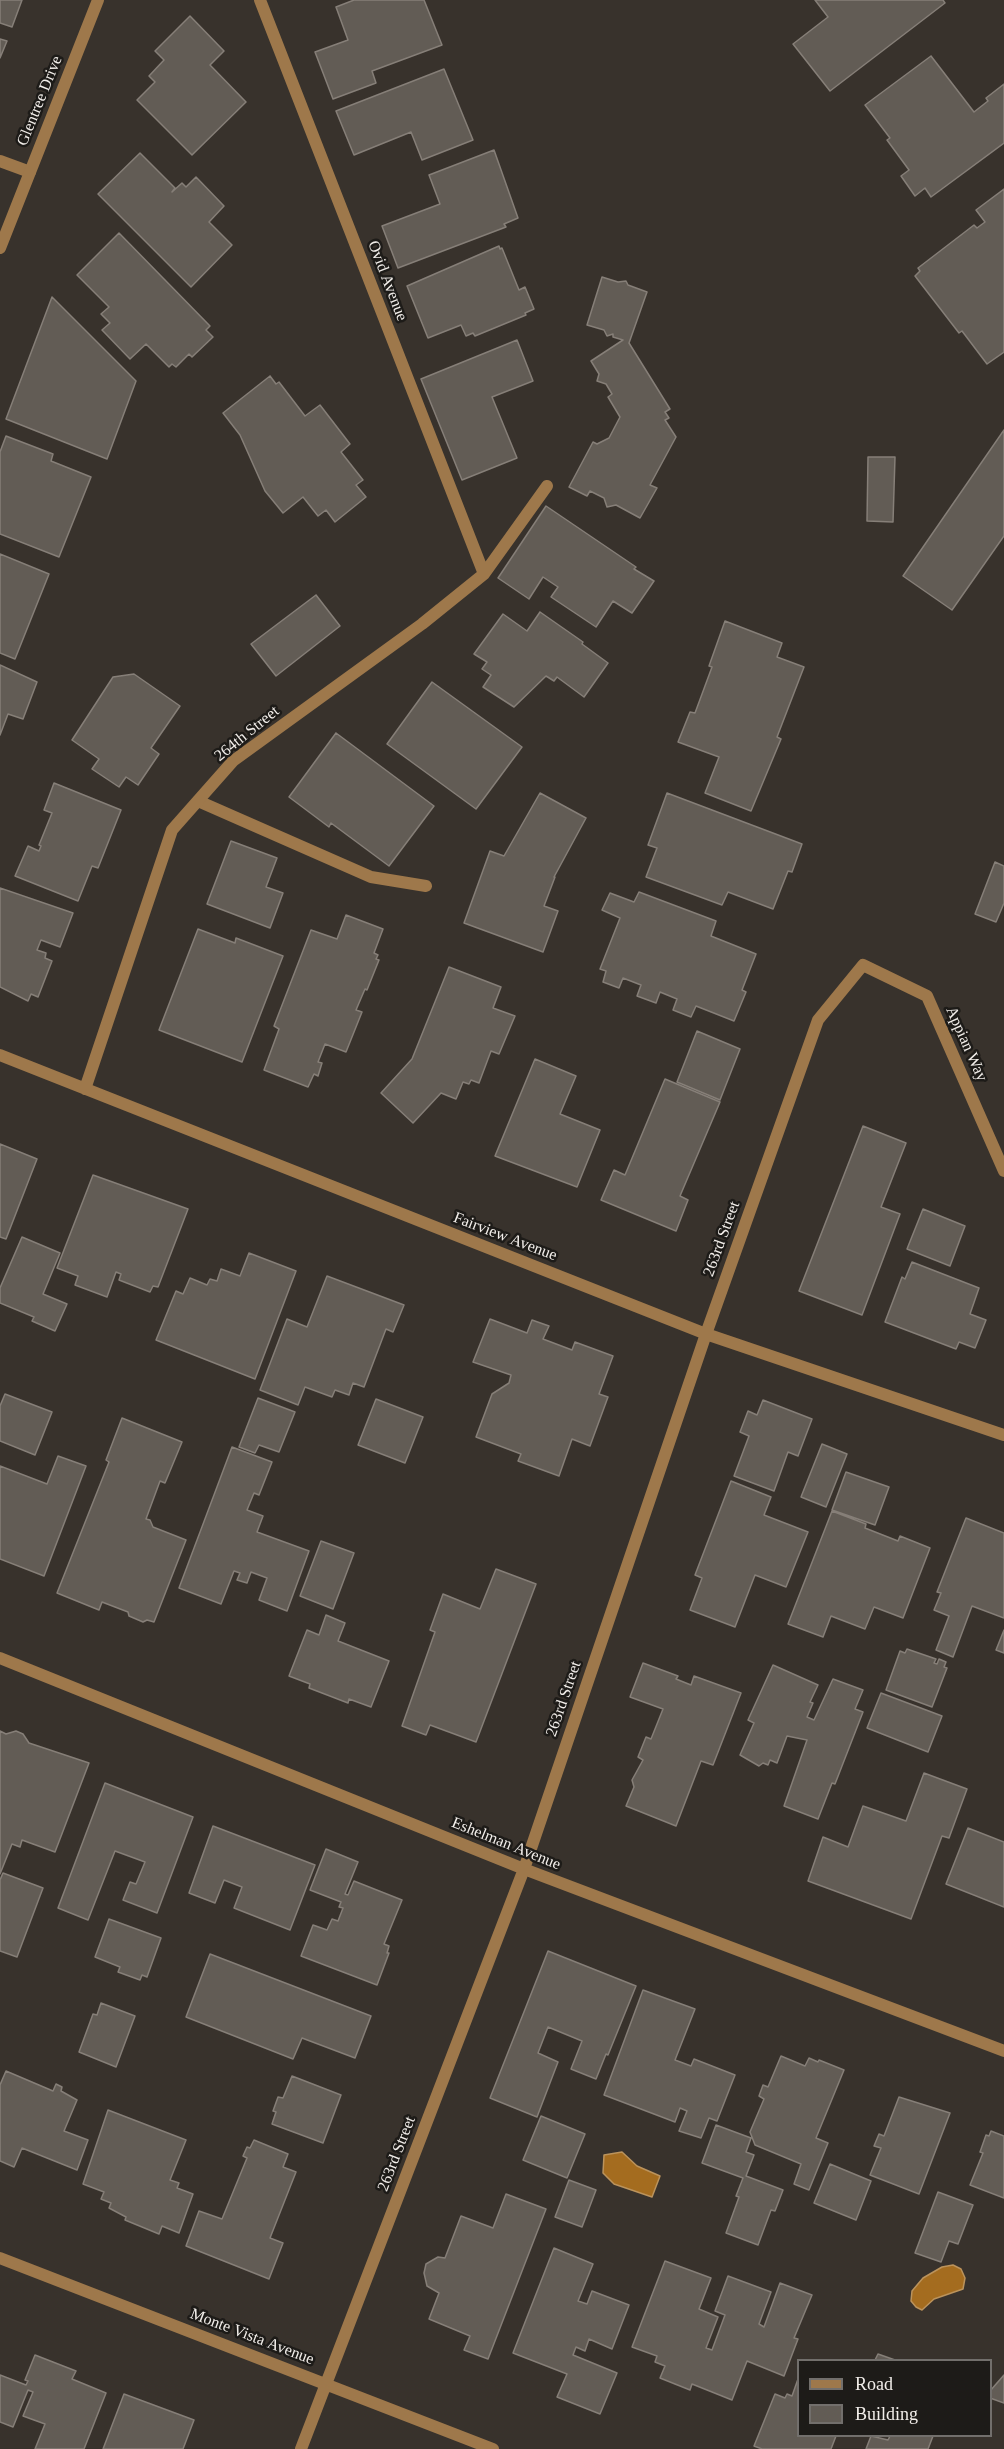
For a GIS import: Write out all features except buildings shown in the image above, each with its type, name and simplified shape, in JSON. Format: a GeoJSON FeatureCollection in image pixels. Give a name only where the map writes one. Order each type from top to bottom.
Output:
{"type":"FeatureCollection","features":[{"type":"Feature","properties":{"kind":"street","name":"Glentree Drive"},"geometry":{"type":"LineString","coordinates":[[0,248],[98,0]]}},
{"type":"Feature","properties":{"kind":"street","name":"Ovid Avenue"},"geometry":{"type":"LineString","coordinates":[[260,0],[484,574]]}},
{"type":"Feature","properties":{"kind":"street"},"geometry":{"type":"LineString","coordinates":[[0,161],[30,172]]}},
{"type":"Feature","properties":{"kind":"street","name":"264th Street"},"geometry":{"type":"LineString","coordinates":[[85,1089],[172,830],[234,761],[422,624],[484,574],[548,486]]}},
{"type":"Feature","properties":{"kind":"street"},"geometry":{"type":"LineString","coordinates":[[198,801],[371,877],[426,886]]}},
{"type":"Feature","properties":{"kind":"street","name":"Appian Way"},"geometry":{"type":"LineString","coordinates":[[863,965],[927,996],[1004,1171]]}},
{"type":"Feature","properties":{"kind":"street","name":"263rd Street"},"geometry":{"type":"LineString","coordinates":[[301,2449],[524,1869],[706,1334],[818,1020],[863,965]]}},
{"type":"Feature","properties":{"kind":"street","name":"Fairview Avenue"},"geometry":{"type":"LineString","coordinates":[[0,1055],[706,1334],[1004,1435]]}},
{"type":"Feature","properties":{"kind":"street","name":"Eshelman Avenue"},"geometry":{"type":"LineString","coordinates":[[0,1658],[524,1869],[1004,2051]]}},
{"type":"Feature","properties":{"kind":"street","name":"Monte Vista Avenue"},"geometry":{"type":"LineString","coordinates":[[0,2258],[493,2449]]}},
{"type":"Feature","properties":{"kind":"shaded area"},"geometry":{"type":"Polygon","coordinates":[[[622,2152],[637,2166],[660,2176],[652,2197],[614,2184],[603,2173],[604,2155],[622,2152]]]}},
{"type":"Feature","properties":{"kind":"shaded area"},"geometry":{"type":"Polygon","coordinates":[[[953,2265],[961,2269],[965,2278],[963,2289],[934,2299],[922,2310],[916,2307],[911,2301],[912,2291],[923,2278],[942,2267],[953,2265]]]}}]}
